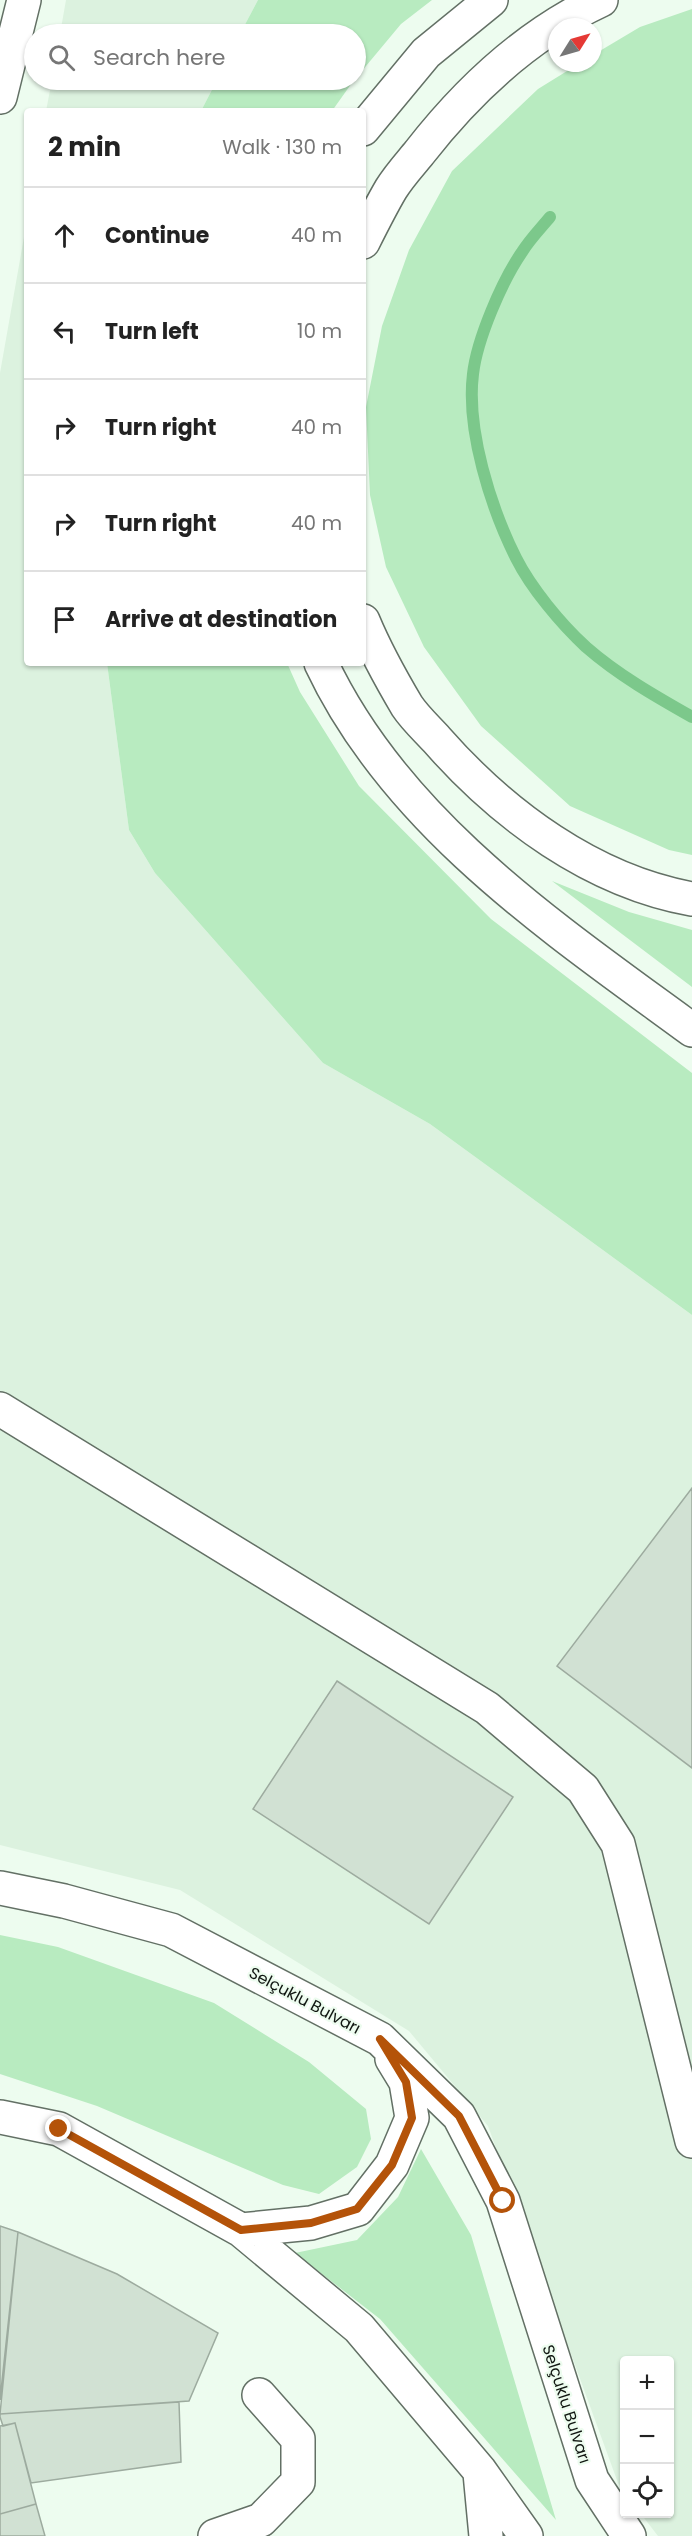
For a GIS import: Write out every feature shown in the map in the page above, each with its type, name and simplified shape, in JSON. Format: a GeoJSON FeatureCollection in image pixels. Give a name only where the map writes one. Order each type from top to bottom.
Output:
{"type":"FeatureCollection","features":[{"type":"Feature","properties":{"kind":"main road"},"geometry":{"type":"LineString","coordinates":[[0,97],[24,0]]}},
{"type":"Feature","properties":{"kind":"main road"},"geometry":{"type":"LineString","coordinates":[[366,125],[426,52],[491,0]]}},
{"type":"Feature","properties":{"kind":"main road"},"geometry":{"type":"LineString","coordinates":[[366,236],[392,188],[431,137],[471,92],[525,45],[580,10],[601,0]]}},
{"type":"Feature","properties":{"kind":"main road"},"geometry":{"type":"LineString","coordinates":[[366,627],[408,707],[467,774],[521,820],[577,857],[628,880],[692,899]]}},
{"type":"Feature","properties":{"kind":"main road"},"geometry":{"type":"LineString","coordinates":[[322,666],[338,698],[390,774],[448,836],[515,895],[692,1030]]}},
{"type":"Feature","properties":{"kind":"main road"},"geometry":{"type":"LineString","coordinates":[[0,1409],[487,1708],[583,1790],[618,1844],[692,2141]]}},
{"type":"Feature","properties":{"kind":"main road","name":"Selçuklu Bulvarı"},"geometry":{"type":"LineString","coordinates":[[0,1888],[64,1901],[171,1930],[380,2039],[459,2116],[503,2201],[592,2480],[628,2536]]}},
{"type":"Feature","properties":{"kind":"main road"},"geometry":{"type":"LineString","coordinates":[[241,2230],[311,2223],[357,2209],[392,2165],[412,2118],[406,2082],[380,2039]]}},
{"type":"Feature","properties":{"kind":"main road"},"geometry":{"type":"LineString","coordinates":[[0,2117],[59,2129],[241,2230],[359,2328],[480,2471],[526,2536]]}},
{"type":"Feature","properties":{"kind":"main road"},"geometry":{"type":"LineString","coordinates":[[215,2536],[261,2520],[298,2482],[297,2439],[259,2395]]}},
{"type":"Feature","properties":{"kind":"main road"},"geometry":{"type":"LineString","coordinates":[[480,2471],[486,2536]]}},
{"type":"Feature","properties":{"kind":"shaded area"},"geometry":{"type":"Polygon","coordinates":[[[66,0],[258,0],[245,24],[62,24],[66,0]]]}},
{"type":"Feature","properties":{"kind":"shaded area"},"geometry":{"type":"Polygon","coordinates":[[[50,90],[212,90],[203,108],[47,108],[50,90]]]}},
{"type":"Feature","properties":{"kind":"shaded area"},"geometry":{"type":"Polygon","coordinates":[[[24,237],[24,666],[107,666],[129,830],[155,873],[323,1063],[430,1124],[692,1315],[692,2536],[658,2536],[644,2518],[674,2518],[674,2356],[620,2356],[620,2486],[488,2126],[409,2031],[180,1890],[0,1845],[0,373],[24,237]]]}},
{"type":"Feature","properties":{"kind":"green space"},"geometry":{"type":"Polygon","coordinates":[[[258,0],[432,0],[401,24],[366,66],[366,24],[245,24],[258,0]]]}},
{"type":"Feature","properties":{"kind":"green space"},"geometry":{"type":"Polygon","coordinates":[[[692,9],[692,855],[669,850],[570,806],[481,726],[424,647],[386,567],[370,495],[366,407],[382,326],[409,250],[452,171],[538,89],[565,72],[602,72],[602,50],[640,27],[692,9]]]}},
{"type":"Feature","properties":{"kind":"green space"},"geometry":{"type":"Polygon","coordinates":[[[212,90],[347,90],[334,108],[203,108],[212,90]]]}},
{"type":"Feature","properties":{"kind":"green space"},"geometry":{"type":"Polygon","coordinates":[[[107,666],[288,666],[300,692],[359,786],[491,919],[692,1073],[692,1315],[430,1124],[323,1063],[155,873],[129,830],[107,666]]]}},
{"type":"Feature","properties":{"kind":"green space"},"geometry":{"type":"Polygon","coordinates":[[[552,881],[629,912],[692,930],[692,987],[552,881]]]}},
{"type":"Feature","properties":{"kind":"green space"},"geometry":{"type":"Polygon","coordinates":[[[0,1935],[58,1947],[214,2003],[309,2062],[366,2109],[371,2139],[357,2167],[319,2194],[283,2185],[97,2106],[0,2074],[0,1935]]]}},
{"type":"Feature","properties":{"kind":"green space"},"geometry":{"type":"Polygon","coordinates":[[[421,2149],[471,2235],[556,2520],[380,2319],[295,2253],[357,2240],[398,2197],[421,2149]]]}},
{"type":"Feature","properties":{"kind":"building"},"geometry":{"type":"Polygon","coordinates":[[[692,1488],[692,1768],[557,1666],[692,1488]]]}},
{"type":"Feature","properties":{"kind":"building"},"geometry":{"type":"Polygon","coordinates":[[[337,1681],[513,1797],[429,1924],[253,1809],[337,1681]]]}},
{"type":"Feature","properties":{"kind":"building"},"geometry":{"type":"Polygon","coordinates":[[[0,2226],[18,2232],[0,2400],[0,2226]]]}},
{"type":"Feature","properties":{"kind":"building"},"geometry":{"type":"Polygon","coordinates":[[[18,2232],[117,2274],[218,2333],[189,2401],[0,2414],[18,2232]]]}},
{"type":"Feature","properties":{"kind":"building"},"geometry":{"type":"Polygon","coordinates":[[[179,2402],[181,2462],[31,2483],[15,2423],[3,2426],[0,2417],[0,2414],[179,2402]]]}},
{"type":"Feature","properties":{"kind":"building"},"geometry":{"type":"Polygon","coordinates":[[[15,2423],[36,2504],[0,2514],[0,2426],[15,2423]]]}},
{"type":"Feature","properties":{"kind":"building"},"geometry":{"type":"Polygon","coordinates":[[[36,2504],[45,2536],[0,2536],[0,2514],[36,2504]]]}},
{"type":"Feature","properties":{"kind":"waterway"},"geometry":{"type":"LineString","coordinates":[[550,217],[514,264],[492,311],[475,360],[473,419],[482,468],[498,516],[516,558],[538,593],[557,617],[586,647],[611,667],[692,717]]}},
{"type":"Feature","properties":{"kind":"route"},"geometry":{"type":"LineString","coordinates":[[59,2129],[241,2230],[311,2223],[357,2209],[392,2165],[412,2118],[406,2082],[380,2039],[459,2116],[503,2201]]}}]}
